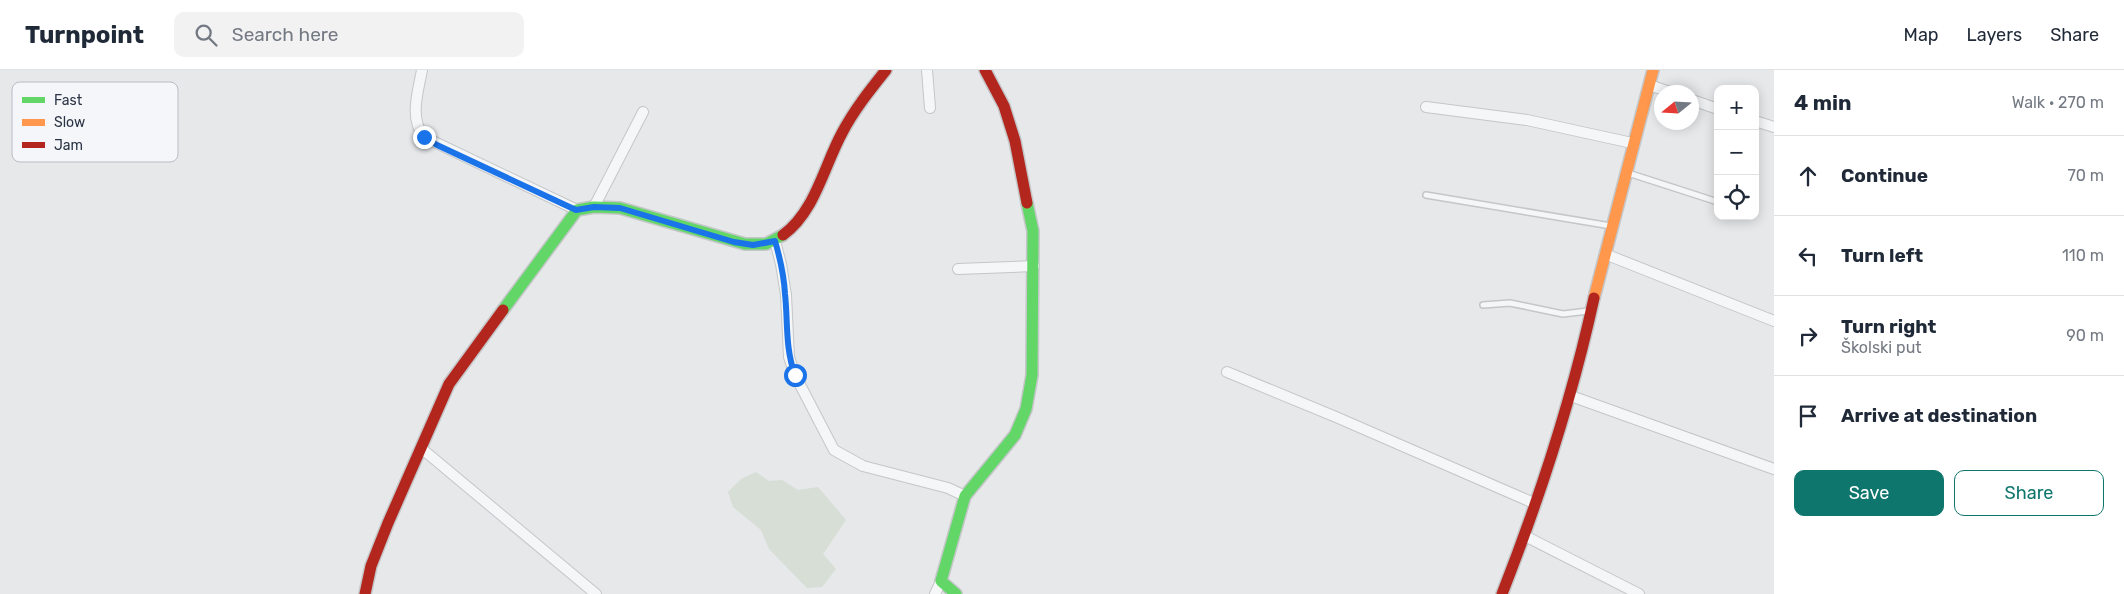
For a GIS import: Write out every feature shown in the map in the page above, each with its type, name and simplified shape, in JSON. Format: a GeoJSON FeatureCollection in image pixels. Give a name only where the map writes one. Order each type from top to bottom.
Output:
{"type":"FeatureCollection","features":[{"type":"Feature","properties":{"kind":"street"},"geometry":{"type":"LineString","coordinates":[[422,70],[415,115],[419,131],[424,137],[437,145],[576,210],[594,207],[620,208],[734,242],[753,245],[775,241],[786,233],[808,205],[849,120],[886,70]]}},
{"type":"Feature","properties":{"kind":"street"},"geometry":{"type":"LineString","coordinates":[[927,70],[930,108]]}},
{"type":"Feature","properties":{"kind":"street"},"geometry":{"type":"LineString","coordinates":[[935,594],[941,581],[965,496],[1015,435],[1026,408],[1032,375],[1033,232],[1015,142],[1004,106],[985,70]]}},
{"type":"Feature","properties":{"kind":"street"},"geometry":{"type":"LineString","coordinates":[[1502,594],[1525,536],[1571,396],[1611,226],[1627,173],[1632,143],[1653,70]]}},
{"type":"Feature","properties":{"kind":"street"},"geometry":{"type":"LineString","coordinates":[[1649,85],[1654,87]]}},
{"type":"Feature","properties":{"kind":"street"},"geometry":{"type":"LineString","coordinates":[[1699,102],[1714,107]]}},
{"type":"Feature","properties":{"kind":"street"},"geometry":{"type":"LineString","coordinates":[[1426,107],[1527,120],[1632,143]]}},
{"type":"Feature","properties":{"kind":"street"},"geometry":{"type":"LineString","coordinates":[[594,207],[643,112]]}},
{"type":"Feature","properties":{"kind":"street"},"geometry":{"type":"LineString","coordinates":[[1759,122],[1774,127]]}},
{"type":"Feature","properties":{"kind":"street"},"geometry":{"type":"LineString","coordinates":[[355,594],[365,589],[388,523],[450,384],[576,210]]}},
{"type":"Feature","properties":{"kind":"street"},"geometry":{"type":"LineString","coordinates":[[775,241],[786,295],[789,357],[799,383],[834,450],[863,466],[948,488],[965,496]]}},
{"type":"Feature","properties":{"kind":"street"},"geometry":{"type":"LineString","coordinates":[[1604,254],[1774,321]]}},
{"type":"Feature","properties":{"kind":"street"},"geometry":{"type":"LineString","coordinates":[[958,269],[1034,266]]}},
{"type":"Feature","properties":{"kind":"street"},"geometry":{"type":"LineString","coordinates":[[1227,372],[1536,504]]}},
{"type":"Feature","properties":{"kind":"street"},"geometry":{"type":"LineString","coordinates":[[1571,396],[1774,469]]}},
{"type":"Feature","properties":{"kind":"street"},"geometry":{"type":"LineString","coordinates":[[421,448],[596,594]]}},
{"type":"Feature","properties":{"kind":"street"},"geometry":{"type":"LineString","coordinates":[[1525,536],[1639,594]]}},
{"type":"Feature","properties":{"kind":"street"},"geometry":{"type":"LineString","coordinates":[[941,581],[956,594]]}},
{"type":"Feature","properties":{"kind":"lane"},"geometry":{"type":"LineString","coordinates":[[1627,173],[1714,201]]}},
{"type":"Feature","properties":{"kind":"lane"},"geometry":{"type":"LineString","coordinates":[[1426,195],[1611,226]]}},
{"type":"Feature","properties":{"kind":"lane"},"geometry":{"type":"LineString","coordinates":[[1483,305],[1510,303],[1563,314],[1591,311]]}},
{"type":"Feature","properties":{"kind":"shaded area"},"geometry":{"type":"Polygon","coordinates":[[[756,472],[769,481],[782,480],[798,490],[818,487],[846,520],[823,554],[836,569],[822,587],[807,588],[769,549],[761,530],[733,507],[728,492],[741,479],[756,472]]]}},
{"type":"Feature","properties":{"kind":"traffic: fast"},"geometry":{"type":"LineString","coordinates":[[956,594],[941,581],[965,496],[1015,435],[1026,409],[1032,375],[1033,231],[1027,203]]}},
{"type":"Feature","properties":{"kind":"traffic: fast"},"geometry":{"type":"LineString","coordinates":[[503,310],[577,210],[594,207],[620,208],[745,244],[766,244],[783,235]]}},
{"type":"Feature","properties":{"kind":"traffic: slow"},"geometry":{"type":"LineString","coordinates":[[1594,298],[1653,70]]}},
{"type":"Feature","properties":{"kind":"traffic: jam"},"geometry":{"type":"LineString","coordinates":[[783,235],[803,214],[818,188],[847,125],[886,70]]}},
{"type":"Feature","properties":{"kind":"traffic: jam"},"geometry":{"type":"LineString","coordinates":[[985,70],[1004,106],[1015,141],[1027,203]]}},
{"type":"Feature","properties":{"kind":"traffic: jam"},"geometry":{"type":"LineString","coordinates":[[1502,594],[1554,448],[1576,373],[1594,298]]}},
{"type":"Feature","properties":{"kind":"traffic: jam"},"geometry":{"type":"LineString","coordinates":[[365,594],[371,566],[388,523],[449,384],[503,310]]}},
{"type":"Feature","properties":{"kind":"route"},"geometry":{"type":"LineString","coordinates":[[424,137],[437,145],[576,210],[594,207],[620,208],[734,242],[753,245],[775,241],[786,295],[786,332],[789,357],[795,375]]}}]}
